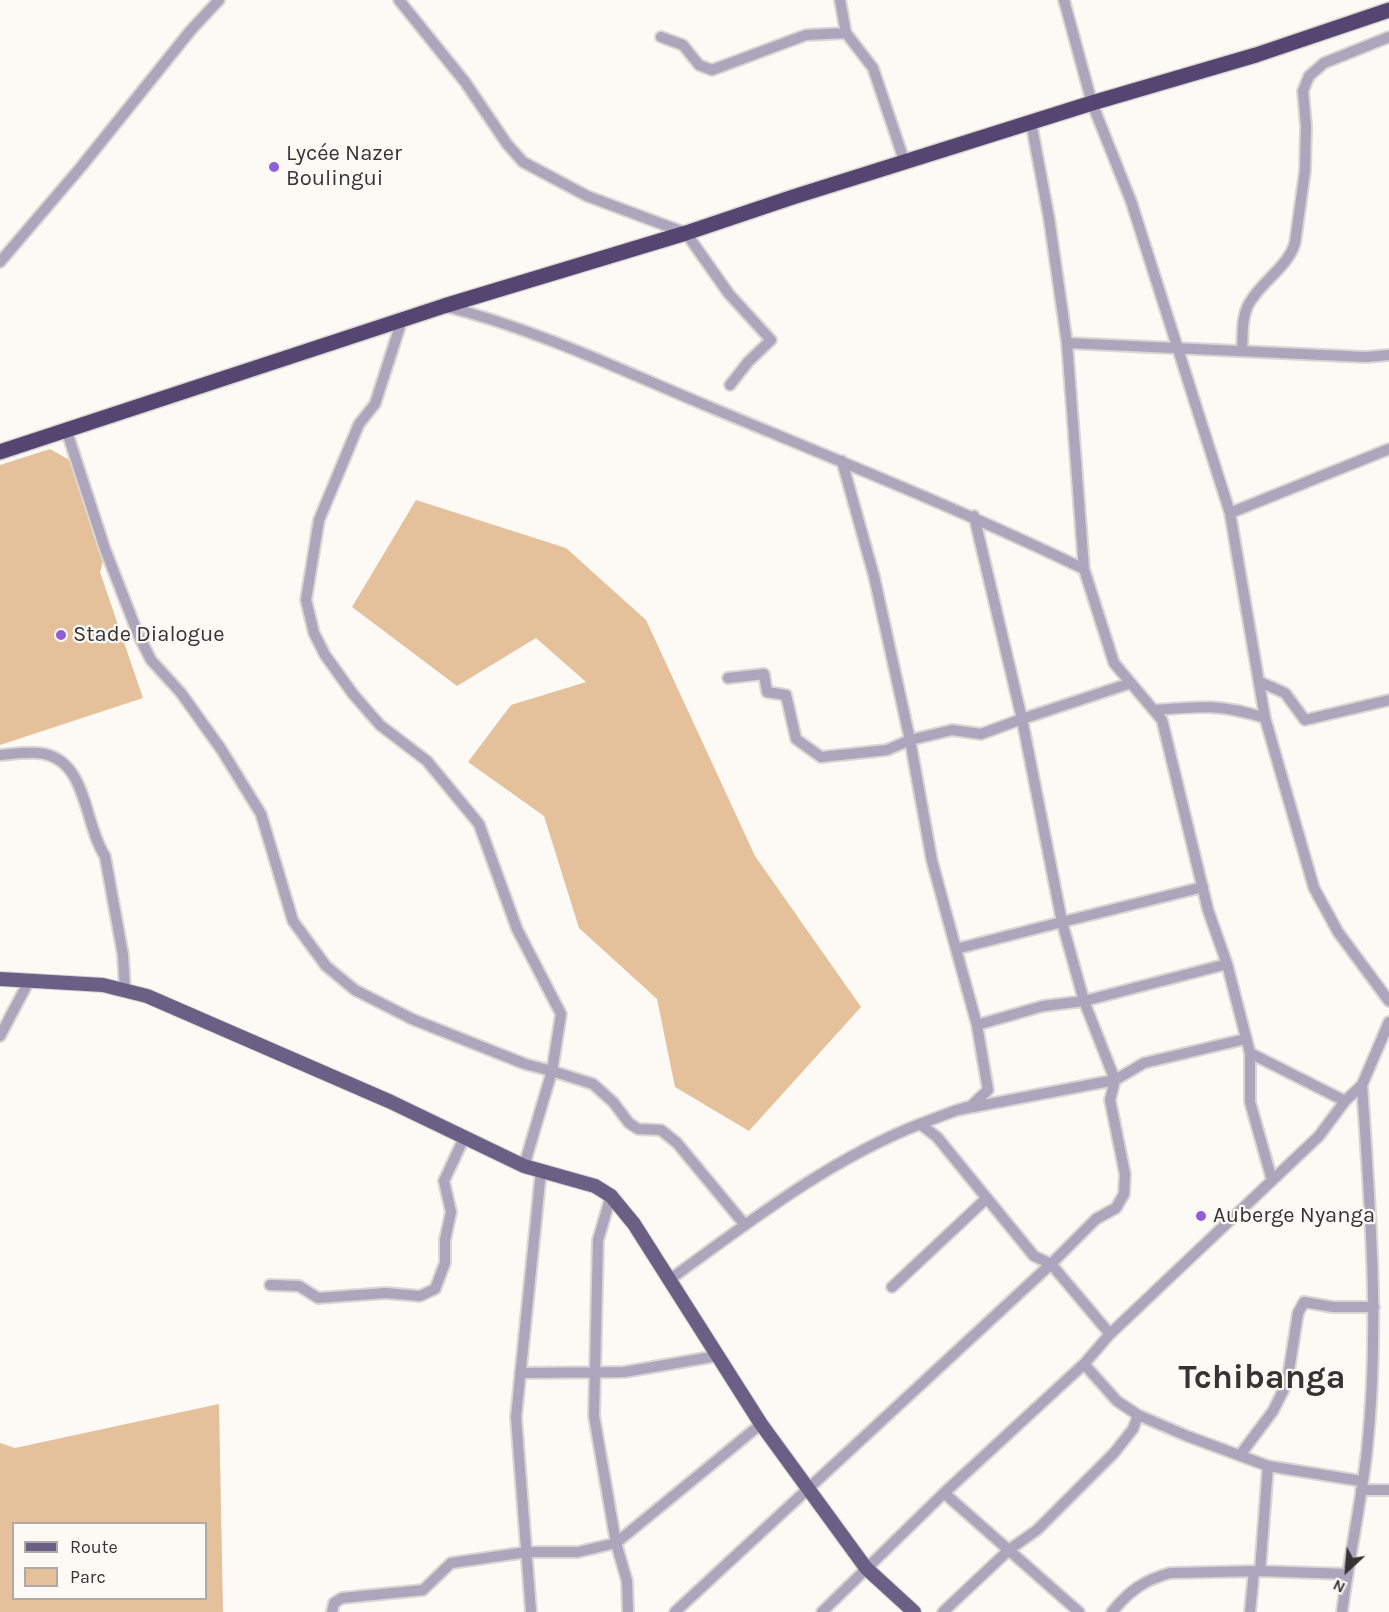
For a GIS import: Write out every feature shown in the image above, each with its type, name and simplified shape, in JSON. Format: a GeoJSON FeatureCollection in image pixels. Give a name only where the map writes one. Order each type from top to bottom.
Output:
{"type":"FeatureCollection","features":[{"type":"Feature","properties":{"kind":"highway"},"geometry":{"type":"LineString","coordinates":[[0,452],[67,432],[187,389],[444,306],[686,233],[1092,103],[1256,55],[1389,10]]}},
{"type":"Feature","properties":{"kind":"main road"},"geometry":{"type":"LineString","coordinates":[[0,979],[103,985],[147,996],[391,1102],[524,1166],[595,1186],[611,1196],[634,1224],[761,1424],[807,1488],[866,1568],[914,1612]]}},
{"type":"Feature","properties":{"kind":"street"},"geometry":{"type":"LineString","coordinates":[[0,262],[81,167],[191,30],[219,0]]}},
{"type":"Feature","properties":{"kind":"street"},"geometry":{"type":"LineString","coordinates":[[399,0],[465,82],[507,144],[523,162],[587,196],[686,233],[729,294],[771,340],[748,362],[730,385]]}},
{"type":"Feature","properties":{"kind":"street"},"geometry":{"type":"LineString","coordinates":[[840,0],[846,33],[873,68],[905,163]]}},
{"type":"Feature","properties":{"kind":"street"},"geometry":{"type":"LineString","coordinates":[[1064,0],[1092,103],[1131,201],[1230,513],[1265,718],[1314,888],[1338,932],[1389,1001]]}},
{"type":"Feature","properties":{"kind":"street"},"geometry":{"type":"LineString","coordinates":[[661,37],[683,45],[699,65],[712,70],[806,35],[846,33]]}},
{"type":"Feature","properties":{"kind":"street"},"geometry":{"type":"LineString","coordinates":[[1242,350],[1244,316],[1251,300],[1291,254],[1295,243],[1305,171],[1305,84],[1315,69],[1324,63],[1389,37]]}},
{"type":"Feature","properties":{"kind":"street"},"geometry":{"type":"LineString","coordinates":[[1031,122],[1053,238],[1068,343],[1084,569],[1114,663],[1156,710],[1167,738],[1203,887],[1227,964],[1250,1053],[1250,1102],[1272,1180]]}},
{"type":"Feature","properties":{"kind":"street"},"geometry":{"type":"LineString","coordinates":[[444,306],[503,321],[579,350],[974,516],[1084,569]]}},
{"type":"Feature","properties":{"kind":"street"},"geometry":{"type":"LineString","coordinates":[[402,320],[375,404],[359,424],[319,520],[306,600],[314,633],[325,655],[353,694],[381,725],[427,761],[479,824],[517,929],[561,1014],[552,1071],[539,1122],[524,1166]]}},
{"type":"Feature","properties":{"kind":"street"},"geometry":{"type":"LineString","coordinates":[[1068,343],[1366,357],[1389,355]]}},
{"type":"Feature","properties":{"kind":"street"},"geometry":{"type":"LineString","coordinates":[[67,432],[105,549],[138,634],[151,660],[181,693],[221,749],[261,814],[292,921],[326,966],[355,990],[412,1019],[525,1064],[593,1084],[613,1102],[629,1123],[638,1129],[662,1130],[677,1143],[745,1225]]}},
{"type":"Feature","properties":{"kind":"street"},"geometry":{"type":"LineString","coordinates":[[1230,513],[1389,449]]}},
{"type":"Feature","properties":{"kind":"street"},"geometry":{"type":"LineString","coordinates":[[669,1280],[770,1206],[853,1156],[885,1137],[971,1106],[988,1090],[977,1025],[932,861],[910,740],[874,576],[842,461]]}},
{"type":"Feature","properties":{"kind":"street"},"geometry":{"type":"LineString","coordinates":[[675,1612],[1051,1264],[1096,1219],[1116,1208],[1124,1194],[1125,1174],[1110,1100],[1115,1080],[1084,1001],[1062,922],[1022,719],[974,516]]}},
{"type":"Feature","properties":{"kind":"street"},"geometry":{"type":"LineString","coordinates":[[728,678],[764,674],[767,692],[786,695],[796,738],[811,752],[821,757],[887,750],[910,740],[952,730],[981,734],[1131,683]]}},
{"type":"Feature","properties":{"kind":"street"},"geometry":{"type":"LineString","coordinates":[[1260,682],[1285,693],[1305,720],[1389,700]]}},
{"type":"Feature","properties":{"kind":"street"},"geometry":{"type":"LineString","coordinates":[[1156,710],[1205,705],[1241,710],[1265,718]]}},
{"type":"Feature","properties":{"kind":"street"},"geometry":{"type":"LineString","coordinates":[[0,755],[36,752],[57,757],[71,770],[80,786],[96,842],[105,856],[123,955],[125,990]]}},
{"type":"Feature","properties":{"kind":"street"},"geometry":{"type":"LineString","coordinates":[[956,949],[1203,887]]}},
{"type":"Feature","properties":{"kind":"street"},"geometry":{"type":"LineString","coordinates":[[977,1025],[1043,1006],[1084,1001],[1227,964]]}},
{"type":"Feature","properties":{"kind":"street"},"geometry":{"type":"LineString","coordinates":[[0,1036],[29,981]]}},
{"type":"Feature","properties":{"kind":"street"},"geometry":{"type":"LineString","coordinates":[[822,1612],[944,1493],[1084,1364],[1110,1334],[1319,1136],[1345,1101],[1362,1085],[1389,1022]]}},
{"type":"Feature","properties":{"kind":"street"},"geometry":{"type":"LineString","coordinates":[[957,1110],[1115,1080],[1144,1063],[1245,1039]]}},
{"type":"Feature","properties":{"kind":"street"},"geometry":{"type":"LineString","coordinates":[[1250,1053],[1345,1101]]}},
{"type":"Feature","properties":{"kind":"street"},"geometry":{"type":"LineString","coordinates":[[1342,1612],[1367,1452],[1374,1307],[1362,1085]]}},
{"type":"Feature","properties":{"kind":"street"},"geometry":{"type":"LineString","coordinates":[[920,1124],[937,1137],[1035,1256],[1051,1264],[1110,1334]]}},
{"type":"Feature","properties":{"kind":"street"},"geometry":{"type":"LineString","coordinates":[[270,1285],[299,1286],[318,1298],[386,1293],[420,1296],[435,1289],[445,1263],[445,1240],[451,1212],[444,1181],[464,1138]]}},
{"type":"Feature","properties":{"kind":"street"},"geometry":{"type":"LineString","coordinates":[[531,1612],[516,1417],[541,1171]]}},
{"type":"Feature","properties":{"kind":"street"},"geometry":{"type":"LineString","coordinates":[[611,1196],[598,1240],[594,1416],[616,1543],[627,1581],[628,1612]]}},
{"type":"Feature","properties":{"kind":"street"},"geometry":{"type":"LineString","coordinates":[[892,1287],[987,1198]]}},
{"type":"Feature","properties":{"kind":"street"},"geometry":{"type":"LineString","coordinates":[[1240,1455],[1273,1411],[1287,1383],[1298,1313],[1304,1302],[1333,1307],[1374,1307]]}},
{"type":"Feature","properties":{"kind":"street"},"geometry":{"type":"LineString","coordinates":[[520,1372],[594,1374],[656,1369],[717,1356]]}},
{"type":"Feature","properties":{"kind":"street"},"geometry":{"type":"LineString","coordinates":[[1084,1364],[1117,1401],[1138,1415],[1268,1466],[1389,1490]]}},
{"type":"Feature","properties":{"kind":"street"},"geometry":{"type":"LineString","coordinates":[[943,1612],[1011,1549],[1037,1530],[1114,1454],[1133,1429],[1138,1415]]}},
{"type":"Feature","properties":{"kind":"street"},"geometry":{"type":"LineString","coordinates":[[332,1612],[334,1603],[342,1598],[423,1590],[451,1563],[527,1552],[578,1552],[616,1543],[761,1424]]}},
{"type":"Feature","properties":{"kind":"street"},"geometry":{"type":"LineString","coordinates":[[1250,1612],[1257,1571],[1268,1466]]}},
{"type":"Feature","properties":{"kind":"street"},"geometry":{"type":"LineString","coordinates":[[944,1493],[1011,1549],[1079,1612]]}},
{"type":"Feature","properties":{"kind":"street"},"geometry":{"type":"LineString","coordinates":[[1112,1612],[1132,1590],[1170,1573],[1257,1571],[1347,1574]]}},
{"type":"Feature","properties":{"kind":"green space","name":"Stade Dialogue"},"geometry":{"type":"Polygon","coordinates":[[[50,449],[71,461],[103,561],[100,572],[143,698],[0,745],[0,465],[50,449]]]}},
{"type":"Feature","properties":{"kind":"green space"},"geometry":{"type":"Polygon","coordinates":[[[416,500],[566,548],[646,620],[755,856],[861,1007],[749,1131],[675,1087],[657,999],[579,928],[544,816],[468,762],[511,705],[586,682],[536,638],[457,686],[352,607],[416,500]]]}},
{"type":"Feature","properties":{"kind":"green space"},"geometry":{"type":"Polygon","coordinates":[[[219,1404],[223,1612],[0,1612],[0,1443],[15,1448],[219,1404]]]}},
{"type":"Feature","properties":{"kind":"place","name":"Lycée Nazer Boulingui"},"geometry":{"type":"Point","coordinates":[274,167]}},
{"type":"Feature","properties":{"kind":"place","name":"Stade Dialogue"},"geometry":{"type":"Point","coordinates":[61,635]}},
{"type":"Feature","properties":{"kind":"place","name":"Auberge Nyanga"},"geometry":{"type":"Point","coordinates":[1201,1216]}},
{"type":"Feature","properties":{"kind":"district","name":"Tchibanga"},"geometry":{"type":"Point","coordinates":[1262,1378]}}]}
